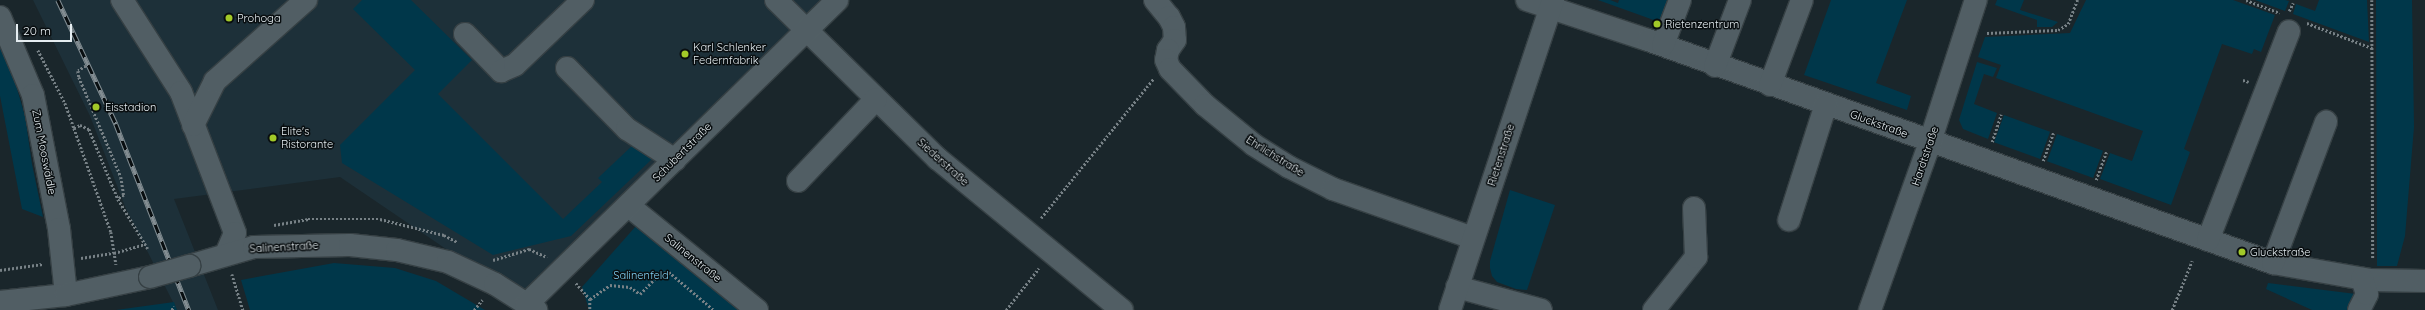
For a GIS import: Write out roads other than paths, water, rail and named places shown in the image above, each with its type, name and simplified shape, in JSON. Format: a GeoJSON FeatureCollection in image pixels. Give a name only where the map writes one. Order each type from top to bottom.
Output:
{"type":"FeatureCollection","features":[{"type":"Feature","properties":{"kind":"street"},"geometry":{"type":"LineString","coordinates":[[122,0],[180,92],[235,233],[229,263]]}},
{"type":"Feature","properties":{"kind":"street"},"geometry":{"type":"LineString","coordinates":[[193,125],[215,82],[306,0]]}},
{"type":"Feature","properties":{"kind":"street"},"geometry":{"type":"LineString","coordinates":[[464,34],[501,71],[515,66],[583,0]]}},
{"type":"Feature","properties":{"kind":"street","name":"Siederstraße"},"geometry":{"type":"LineString","coordinates":[[776,0],[938,159],[1050,253],[1122,310]]}},
{"type":"Feature","properties":{"kind":"street","name":"Schubertstraße"},"geometry":{"type":"LineString","coordinates":[[532,307],[560,270],[629,206],[806,29],[837,0]]}},
{"type":"Feature","properties":{"kind":"street","name":"Ehrlichstraße"},"geometry":{"type":"LineString","coordinates":[[1155,0],[1169,17],[1174,27],[1175,40],[1168,50],[1166,60],[1170,69],[1205,105],[1254,145],[1289,167],[1333,189],[1473,238]]}},
{"type":"Feature","properties":{"kind":"street","name":"Gluckstraße"},"geometry":{"type":"LineString","coordinates":[[1527,0],[1552,4],[1715,66],[2273,263],[2367,272],[2425,281]]}},
{"type":"Feature","properties":{"kind":"street"},"geometry":{"type":"LineString","coordinates":[[1663,45],[1680,0]]}},
{"type":"Feature","properties":{"kind":"street"},"geometry":{"type":"LineString","coordinates":[[1715,66],[1740,0]]}},
{"type":"Feature","properties":{"kind":"street"},"geometry":{"type":"LineString","coordinates":[[1770,85],[1802,0]]}},
{"type":"Feature","properties":{"kind":"street","name":"Hardtstraße"},"geometry":{"type":"LineString","coordinates":[[1870,310],[1930,142],[1976,0]]}},
{"type":"Feature","properties":{"kind":"street","name":"Rietenstraße"},"geometry":{"type":"LineString","coordinates":[[1450,310],[1552,4]]}},
{"type":"Feature","properties":{"kind":"street","name":"Zum Mooswäldle"},"geometry":{"type":"LineString","coordinates":[[0,16],[33,95],[59,229],[66,295]]}},
{"type":"Feature","properties":{"kind":"street"},"geometry":{"type":"LineString","coordinates":[[2208,240],[2288,23]]}},
{"type":"Feature","properties":{"kind":"street"},"geometry":{"type":"LineString","coordinates":[[567,68],[627,129],[675,160]]}},
{"type":"Feature","properties":{"kind":"street"},"geometry":{"type":"LineString","coordinates":[[798,181],[876,99]]}},
{"type":"Feature","properties":{"kind":"street"},"geometry":{"type":"LineString","coordinates":[[1789,220],[1826,104]]}},
{"type":"Feature","properties":{"kind":"street"},"geometry":{"type":"LineString","coordinates":[[2273,263],[2326,122]]}},
{"type":"Feature","properties":{"kind":"street","name":"Salinenstraße"},"geometry":{"type":"LineString","coordinates":[[629,206],[757,310]]}},
{"type":"Feature","properties":{"kind":"street"},"geometry":{"type":"LineString","coordinates":[[1654,310],[1696,257],[1694,208]]}},
{"type":"Feature","properties":{"kind":"street","name":"Salinenstraße"},"geometry":{"type":"LineString","coordinates":[[0,302],[66,295],[150,278],[189,266],[229,263],[254,247],[350,244],[397,250],[448,262],[495,284],[532,307]]}},
{"type":"Feature","properties":{"kind":"street"},"geometry":{"type":"LineString","coordinates":[[2359,310],[2367,294],[2367,272]]}},
{"type":"Feature","properties":{"kind":"street"},"geometry":{"type":"LineString","coordinates":[[1457,287],[1541,310]]}},
{"type":"Feature","properties":{"kind":"railway"},"geometry":{"type":"LineString","coordinates":[[58,0],[116,124],[189,310]]}},
{"type":"Feature","properties":{"kind":"place","name":"Prohoga"},"geometry":{"type":"Point","coordinates":[229,18]}},
{"type":"Feature","properties":{"kind":"place","name":"Rietenzentrum"},"geometry":{"type":"Point","coordinates":[1657,24]}},
{"type":"Feature","properties":{"kind":"place","name":"Karl Schlenker Federnfabrik"},"geometry":{"type":"Point","coordinates":[685,54]}},
{"type":"Feature","properties":{"kind":"place","name":"Eisstadion"},"geometry":{"type":"Point","coordinates":[96,107]}},
{"type":"Feature","properties":{"kind":"place","name":"Elite's Ristorante"},"geometry":{"type":"Point","coordinates":[273,138]}},
{"type":"Feature","properties":{"kind":"place","name":"Gluckstraße"},"geometry":{"type":"Point","coordinates":[2242,252]}},
{"type":"Feature","properties":{"kind":"park label","name":"Salinenfeld"},"geometry":{"type":"Point","coordinates":[641,275]}}]}
